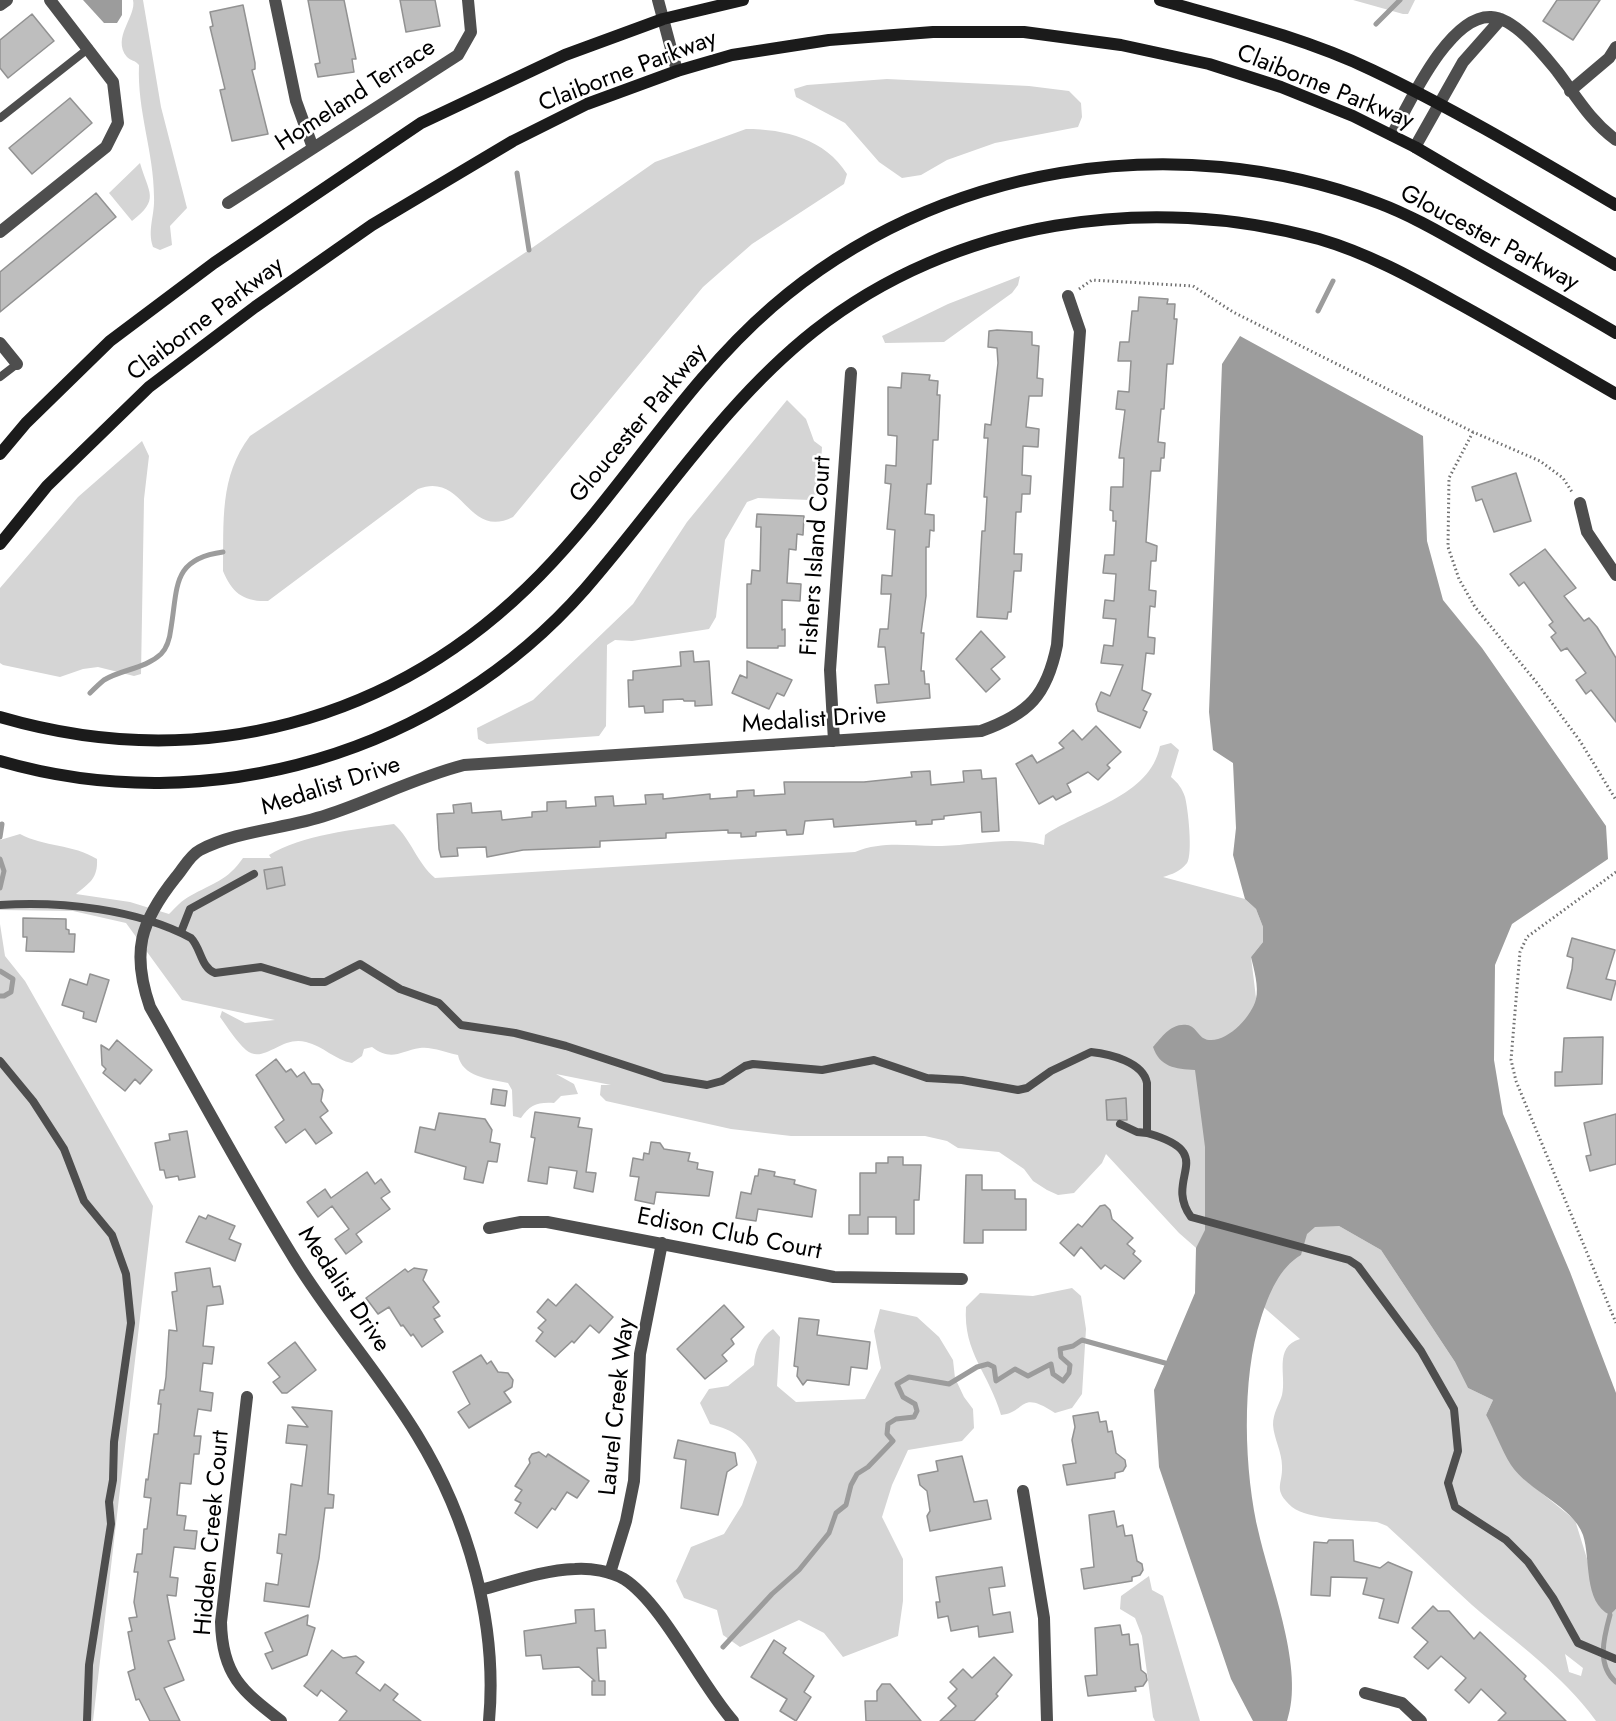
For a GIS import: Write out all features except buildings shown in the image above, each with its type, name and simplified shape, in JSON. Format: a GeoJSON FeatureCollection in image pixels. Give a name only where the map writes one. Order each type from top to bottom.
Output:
{"type":"FeatureCollection","features":[{"type":"Feature","properties":{"kind":"main road","name":"Claiborne Parkway"},"geometry":{"type":"LineString","coordinates":[[0,454],[26,423],[110,341],[214,262],[421,123],[564,55],[663,19],[743,0]]}},
{"type":"Feature","properties":{"kind":"main road","name":"Claiborne Parkway"},"geometry":{"type":"LineString","coordinates":[[1160,0],[1273,32],[1371,69],[1494,134],[1616,205]]}},
{"type":"Feature","properties":{"kind":"main road","name":"Claiborne Parkway"},"geometry":{"type":"LineString","coordinates":[[0,544],[47,486],[149,387],[265,300],[372,225],[513,141],[587,104],[677,71],[732,55],[830,40],[933,32],[1024,32],[1122,45],[1209,64],[1281,87],[1353,116],[1392,135],[1616,265]]}},
{"type":"Feature","properties":{"kind":"main road","name":"Gloucester Parkway"},"geometry":{"type":"LineString","coordinates":[[0,717],[72,735],[119,740],[180,742],[211,739],[256,732],[340,709],[419,671],[491,621],[541,573],[695,383],[772,306],[844,253],[910,217],[980,191],[1039,176],[1087,167],[1161,163],[1245,168],[1322,186],[1378,203],[1424,224],[1616,333]]}},
{"type":"Feature","properties":{"kind":"main road"},"geometry":{"type":"LineString","coordinates":[[0,761],[32,771],[81,779],[157,784],[239,778],[279,771],[365,745],[437,710],[497,670],[546,629],[584,591],[741,397],[813,332],[851,305],[899,278],[976,245],[1044,228],[1096,219],[1150,216],[1203,218],[1257,224],[1322,240],[1398,270],[1616,394]]}},
{"type":"Feature","properties":{"kind":"street"},"geometry":{"type":"LineString","coordinates":[[0,5],[7,0]]}},
{"type":"Feature","properties":{"kind":"street"},"geometry":{"type":"LineString","coordinates":[[0,232],[106,147],[114,136],[118,108],[113,82],[50,0]]}},
{"type":"Feature","properties":{"kind":"street"},"geometry":{"type":"LineString","coordinates":[[275,0],[296,101],[313,148]]}},
{"type":"Feature","properties":{"kind":"street","name":"Homeland Terrace"},"geometry":{"type":"LineString","coordinates":[[228,203],[458,55],[471,32],[468,0]]}},
{"type":"Feature","properties":{"kind":"street"},"geometry":{"type":"LineString","coordinates":[[658,0],[677,71]]}},
{"type":"Feature","properties":{"kind":"street"},"geometry":{"type":"LineString","coordinates":[[1392,135],[1415,93],[1448,42],[1466,26],[1490,16],[1501,19],[1533,43],[1598,127],[1616,140]]}},
{"type":"Feature","properties":{"kind":"street"},"geometry":{"type":"LineString","coordinates":[[1415,147],[1437,105],[1475,45],[1501,19]]}},
{"type":"Feature","properties":{"kind":"street"},"geometry":{"type":"LineString","coordinates":[[1570,91],[1609,57],[1616,46]]}},
{"type":"Feature","properties":{"kind":"street","name":"Medalist Drive"},"geometry":{"type":"LineString","coordinates":[[489,1721],[489,1662],[481,1590],[458,1521],[418,1436],[295,1261],[150,1007],[142,984],[140,963],[146,921],[155,904],[197,851],[235,837],[307,822],[369,801],[446,770],[503,761],[981,731],[1005,723],[1037,698],[1051,674],[1058,645],[1080,332],[1068,296]]}},
{"type":"Feature","properties":{"kind":"street"},"geometry":{"type":"LineString","coordinates":[[0,343],[17,364]]}},
{"type":"Feature","properties":{"kind":"street","name":"Fishers Island Court"},"geometry":{"type":"LineString","coordinates":[[834,741],[830,669],[850,373]]}},
{"type":"Feature","properties":{"kind":"street"},"geometry":{"type":"LineString","coordinates":[[1580,503],[1587,532],[1616,575]]}},
{"type":"Feature","properties":{"kind":"street","name":"Edison Club Court"},"geometry":{"type":"LineString","coordinates":[[489,1228],[521,1222],[547,1222],[834,1277],[962,1279]]}},
{"type":"Feature","properties":{"kind":"street","name":"Laurel Creek Way"},"geometry":{"type":"LineString","coordinates":[[610,1573],[626,1521],[634,1481],[640,1354],[662,1244]]}},
{"type":"Feature","properties":{"kind":"street","name":"Hidden Creek Court"},"geometry":{"type":"LineString","coordinates":[[247,1397],[221,1622],[221,1643],[234,1679],[247,1695],[281,1721]]}},
{"type":"Feature","properties":{"kind":"street"},"geometry":{"type":"LineString","coordinates":[[1023,1491],[1044,1617],[1047,1721]]}},
{"type":"Feature","properties":{"kind":"street"},"geometry":{"type":"LineString","coordinates":[[481,1590],[554,1571],[576,1569],[610,1573],[625,1580],[645,1600],[733,1721]]}},
{"type":"Feature","properties":{"kind":"street"},"geometry":{"type":"LineString","coordinates":[[1365,1693],[1402,1703],[1421,1721]]}},
{"type":"Feature","properties":{"kind":"lane"},"geometry":{"type":"LineString","coordinates":[[0,118],[88,48]]}},
{"type":"Feature","properties":{"kind":"lane"},"geometry":{"type":"LineString","coordinates":[[0,377],[17,364]]}},
{"type":"Feature","properties":{"kind":"lane"},"geometry":{"type":"LineString","coordinates":[[181,932],[190,909],[254,874]]}},
{"type":"Feature","properties":{"kind":"lane"},"geometry":{"type":"LineString","coordinates":[[4,905],[115,911],[181,932],[196,943],[205,964],[215,973],[261,967],[311,982],[325,982],[360,964],[400,989],[439,1003],[460,1024],[515,1033],[591,1054],[643,1072],[697,1084],[716,1084],[753,1064],[822,1070],[874,1060],[927,1078],[962,1080],[1001,1089],[1018,1090],[1028,1088],[1051,1071],[1086,1054],[1099,1053],[1134,1065],[1146,1076],[1147,1133]]}},
{"type":"Feature","properties":{"kind":"lane"},"geometry":{"type":"LineString","coordinates":[[0,1061],[33,1101],[64,1149],[84,1201],[118,1246],[129,1292],[131,1323],[114,1442],[113,1480],[109,1502],[111,1524],[89,1665],[87,1721]]}},
{"type":"Feature","properties":{"kind":"lane"},"geometry":{"type":"LineString","coordinates":[[1120,1124],[1137,1132],[1172,1141],[1183,1149],[1186,1165],[1182,1202],[1191,1217],[1348,1260],[1358,1266],[1421,1351],[1454,1409],[1459,1438],[1458,1451],[1448,1483],[1455,1507],[1517,1549],[1542,1580],[1578,1643],[1616,1659]]}},
{"type":"Feature","properties":{"kind":"path"},"geometry":{"type":"LineString","coordinates":[[1068,296],[1092,280],[1193,286],[1233,312],[1473,432],[1540,461],[1563,478],[1580,503]]}},
{"type":"Feature","properties":{"kind":"path"},"geometry":{"type":"LineString","coordinates":[[1473,432],[1449,478],[1448,547],[1459,579],[1475,607],[1537,683],[1580,741],[1616,800]]}},
{"type":"Feature","properties":{"kind":"path"},"geometry":{"type":"LineString","coordinates":[[1616,872],[1527,937],[1520,952],[1511,1060],[1516,1081],[1616,1323]]}},
{"type":"Feature","properties":{"kind":"shaded area"},"geometry":{"type":"Polygon","coordinates":[[[83,0],[122,0],[122,15],[117,23],[104,23],[83,0]]]}},
{"type":"Feature","properties":{"kind":"shaded area"},"geometry":{"type":"Polygon","coordinates":[[[133,0],[143,0],[161,107],[187,208],[170,226],[172,245],[160,250],[153,247],[151,241],[153,180],[140,99],[139,65],[127,57],[122,42],[132,13],[133,0]]]}},
{"type":"Feature","properties":{"kind":"shaded area"},"geometry":{"type":"Polygon","coordinates":[[[1353,0],[1415,0],[1408,14],[1403,14],[1353,0]]]}},
{"type":"Feature","properties":{"kind":"shaded area"},"geometry":{"type":"Polygon","coordinates":[[[887,79],[1029,86],[1069,91],[1081,103],[1082,117],[1078,127],[995,143],[947,160],[921,175],[902,178],[879,162],[845,123],[796,97],[794,89],[807,85],[887,79]]]}},
{"type":"Feature","properties":{"kind":"shaded area"},"geometry":{"type":"Polygon","coordinates":[[[746,129],[789,134],[816,144],[838,162],[847,174],[844,184],[752,244],[703,287],[513,517],[498,522],[485,520],[446,489],[433,486],[418,489],[268,601],[246,598],[230,585],[223,571],[225,500],[233,468],[250,436],[529,250],[655,162],[746,129]]]}},
{"type":"Feature","properties":{"kind":"shaded area"},"geometry":{"type":"Polygon","coordinates":[[[140,163],[150,195],[146,207],[132,221],[109,193],[140,163]]]}},
{"type":"Feature","properties":{"kind":"shaded area"},"geometry":{"type":"Polygon","coordinates":[[[1020,276],[1018,285],[1012,293],[944,342],[885,343],[882,336],[948,304],[1020,276]]]}},
{"type":"Feature","properties":{"kind":"shaded area"},"geometry":{"type":"Polygon","coordinates":[[[1240,336],[1423,436],[1427,541],[1443,600],[1482,648],[1606,826],[1608,859],[1512,924],[1495,965],[1494,1060],[1503,1114],[1570,1272],[1616,1393],[1616,1609],[1610,1615],[1601,1609],[1596,1600],[1589,1579],[1583,1535],[1578,1525],[1570,1515],[1528,1483],[1511,1465],[1486,1415],[1493,1400],[1468,1388],[1455,1362],[1381,1250],[1339,1226],[1315,1227],[1307,1234],[1301,1255],[1293,1260],[1281,1274],[1268,1300],[1255,1342],[1248,1397],[1248,1455],[1254,1510],[1289,1653],[1292,1678],[1287,1721],[1253,1721],[1231,1679],[1159,1467],[1154,1390],[1195,1293],[1196,1248],[1205,1230],[1205,1147],[1195,1070],[1169,1066],[1160,1059],[1153,1047],[1176,1026],[1190,1026],[1209,1040],[1224,1037],[1238,1027],[1254,1006],[1257,984],[1251,957],[1263,942],[1263,927],[1256,909],[1245,899],[1233,855],[1236,828],[1233,763],[1213,750],[1209,712],[1222,364],[1240,336]]]}},
{"type":"Feature","properties":{"kind":"shaded area"},"geometry":{"type":"Polygon","coordinates":[[[787,400],[806,419],[814,441],[822,447],[819,494],[810,500],[758,498],[747,502],[725,540],[716,617],[709,629],[632,641],[615,640],[607,645],[606,726],[599,736],[487,744],[478,739],[477,728],[533,700],[633,604],[687,522],[787,400]]]}},
{"type":"Feature","properties":{"kind":"shaded area"},"geometry":{"type":"Polygon","coordinates":[[[142,441],[149,456],[144,499],[141,674],[134,676],[98,667],[83,669],[60,677],[3,665],[0,663],[0,588],[78,497],[142,441]]]}},
{"type":"Feature","properties":{"kind":"shaded area"},"geometry":{"type":"Polygon","coordinates":[[[1171,743],[1179,750],[1171,777],[1180,786],[1185,797],[1190,841],[1187,863],[1179,871],[1163,877],[1245,899],[1256,909],[1263,927],[1263,942],[1251,957],[1256,998],[1339,1226],[1381,1250],[1455,1362],[1468,1388],[1493,1400],[1486,1415],[1524,1479],[1575,1520],[1601,1604],[1610,1615],[1616,1609],[1616,1721],[1596,1721],[1553,1673],[1472,1605],[1387,1526],[1377,1522],[1309,1515],[1292,1507],[1286,1501],[1280,1491],[1282,1461],[1273,1421],[1282,1395],[1286,1348],[1300,1339],[1179,1233],[1106,1154],[1102,1163],[1074,1193],[1058,1195],[1033,1181],[1024,1169],[999,1152],[958,1148],[947,1141],[925,1136],[791,1136],[731,1129],[606,1101],[600,1095],[601,1085],[611,1085],[556,1074],[574,1084],[578,1094],[561,1096],[554,1103],[534,1105],[521,1118],[513,1116],[512,1090],[508,1083],[477,1076],[465,1068],[458,1055],[439,1050],[420,1048],[391,1055],[372,1047],[364,1049],[362,1056],[352,1063],[312,1044],[297,1041],[253,1054],[242,1046],[229,1030],[220,1017],[222,1011],[245,1023],[275,1020],[182,1000],[126,923],[73,911],[0,910],[0,840],[20,834],[88,854],[97,859],[94,876],[76,894],[130,902],[169,914],[187,898],[225,877],[243,858],[271,858],[269,855],[297,842],[346,831],[394,824],[435,878],[855,852],[888,845],[942,846],[1019,841],[1044,845],[1045,835],[1129,790],[1143,778],[1154,763],[1160,746],[1171,743]],[[1565,1654],[1569,1672],[1581,1676],[1583,1668],[1565,1654]]]}},
{"type":"Feature","properties":{"kind":"shaded area"},"geometry":{"type":"Polygon","coordinates":[[[0,924],[5,956],[25,981],[153,1206],[93,1721],[0,1721],[0,924]]]}},
{"type":"Feature","properties":{"kind":"shaded area"},"geometry":{"type":"Polygon","coordinates":[[[1072,1288],[1081,1296],[1086,1329],[1082,1394],[1072,1408],[1055,1413],[1029,1402],[1001,1415],[973,1350],[966,1323],[966,1307],[980,1293],[1033,1296],[1072,1288]]]}},
{"type":"Feature","properties":{"kind":"shaded area"},"geometry":{"type":"Polygon","coordinates":[[[880,1309],[917,1317],[939,1337],[953,1360],[955,1378],[973,1409],[974,1428],[962,1441],[908,1450],[892,1485],[882,1517],[903,1559],[903,1601],[898,1636],[843,1657],[824,1633],[799,1620],[740,1647],[723,1635],[717,1610],[684,1598],[676,1581],[691,1547],[724,1534],[742,1505],[757,1462],[744,1441],[726,1429],[710,1424],[700,1403],[709,1389],[728,1386],[754,1365],[759,1345],[773,1329],[780,1337],[777,1386],[796,1402],[865,1399],[881,1368],[874,1331],[880,1309]]]}},
{"type":"Feature","properties":{"kind":"shaded area"},"geometry":{"type":"Polygon","coordinates":[[[1149,1576],[1152,1590],[1163,1596],[1200,1721],[1155,1721],[1153,1717],[1142,1636],[1135,1618],[1120,1609],[1121,1596],[1149,1576]]]}},
{"type":"Feature","properties":{"kind":"waterway"},"geometry":{"type":"LineString","coordinates":[[1376,24],[1400,0]]}},
{"type":"Feature","properties":{"kind":"waterway"},"geometry":{"type":"LineString","coordinates":[[517,173],[529,250]]}},
{"type":"Feature","properties":{"kind":"waterway"},"geometry":{"type":"LineString","coordinates":[[1318,311],[1333,281]]}},
{"type":"Feature","properties":{"kind":"waterway"},"geometry":{"type":"LineString","coordinates":[[90,693],[104,680],[148,663],[161,654],[169,638],[180,577],[194,561],[223,552]]}},
{"type":"Feature","properties":{"kind":"waterway"},"geometry":{"type":"LineString","coordinates":[[0,837],[2,824]]}},
{"type":"Feature","properties":{"kind":"waterway"},"geometry":{"type":"LineString","coordinates":[[0,859],[4,871],[0,888]]}},
{"type":"Feature","properties":{"kind":"waterway"},"geometry":{"type":"LineString","coordinates":[[0,971],[13,979],[11,992],[0,996]]}},
{"type":"Feature","properties":{"kind":"waterway"},"geometry":{"type":"LineString","coordinates":[[723,1647],[772,1594],[799,1570],[829,1533],[836,1513],[846,1505],[851,1485],[857,1474],[868,1467],[893,1441],[887,1434],[888,1424],[896,1419],[914,1417],[917,1411],[915,1404],[903,1397],[897,1384],[909,1377],[949,1384],[977,1367],[988,1364],[994,1367],[996,1381],[1015,1369],[1028,1376],[1051,1364],[1053,1374],[1063,1381],[1069,1373],[1070,1365],[1061,1357],[1060,1349],[1073,1346],[1082,1340],[1165,1363]]}},
{"type":"Feature","properties":{"kind":"waterway"},"geometry":{"type":"LineString","coordinates":[[1610,1615],[1603,1650],[1606,1667],[1616,1682]]}}]}
